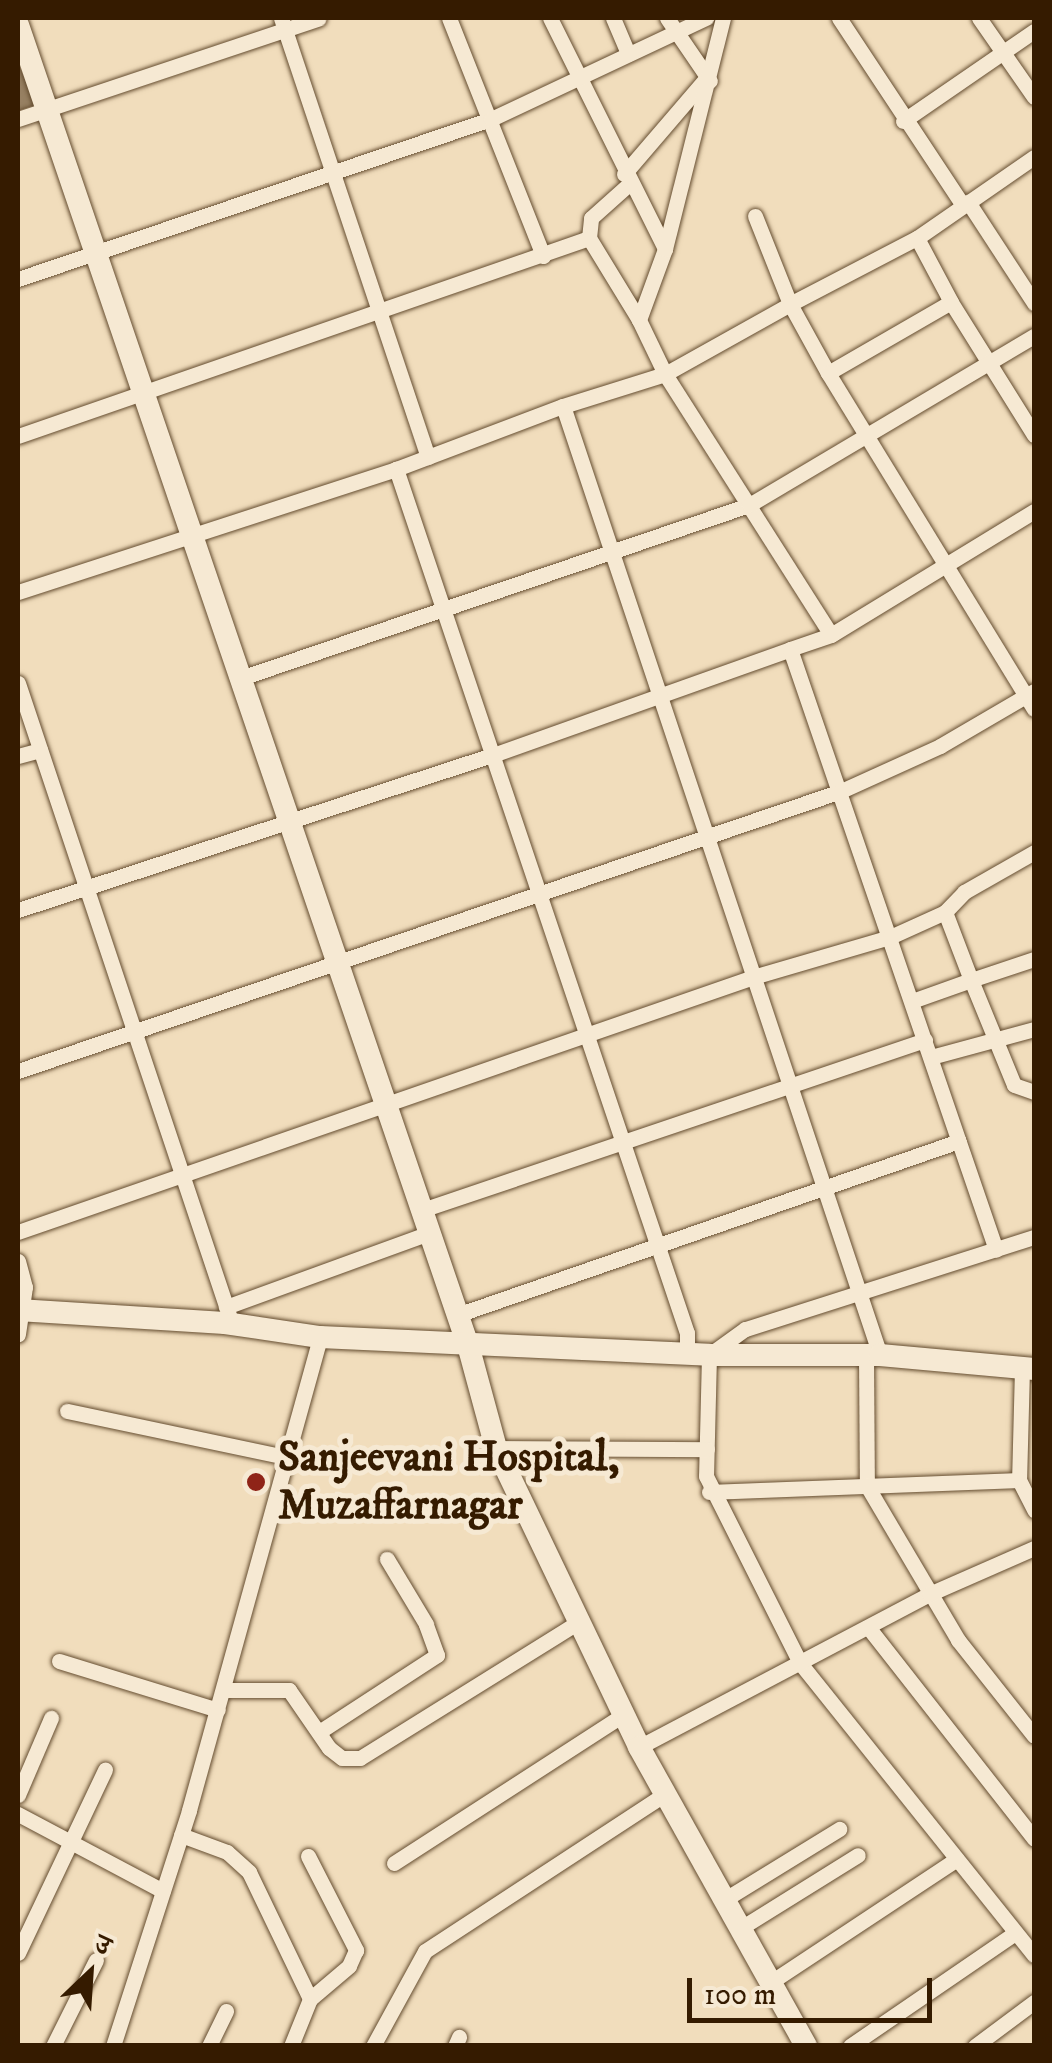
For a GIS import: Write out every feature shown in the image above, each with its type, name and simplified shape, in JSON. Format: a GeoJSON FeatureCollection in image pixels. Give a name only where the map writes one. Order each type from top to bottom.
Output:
{"type":"FeatureCollection","features":[{"type":"Feature","properties":{"kind":"street"},"geometry":{"type":"LineString","coordinates":[[18,120],[284,23],[319,18]]}},
{"type":"Feature","properties":{"kind":"street"},"geometry":{"type":"LineString","coordinates":[[449,18],[542,256]]}},
{"type":"Feature","properties":{"kind":"street"},"geometry":{"type":"LineString","coordinates":[[550,18],[626,179],[665,250]]}},
{"type":"Feature","properties":{"kind":"street"},"geometry":{"type":"LineString","coordinates":[[613,18],[628,54]]}},
{"type":"Feature","properties":{"kind":"street"},"geometry":{"type":"LineString","coordinates":[[18,279],[491,119],[628,54],[670,25],[706,18]]}},
{"type":"Feature","properties":{"kind":"street"},"geometry":{"type":"LineString","coordinates":[[639,320],[665,250],[724,18]]}},
{"type":"Feature","properties":{"kind":"street"},"geometry":{"type":"LineString","coordinates":[[839,18],[903,121],[1034,303]]}},
{"type":"Feature","properties":{"kind":"street"},"geometry":{"type":"LineString","coordinates":[[979,18],[1034,97]]}},
{"type":"Feature","properties":{"kind":"street"},"geometry":{"type":"LineString","coordinates":[[284,23],[428,457]]}},
{"type":"Feature","properties":{"kind":"street"},"geometry":{"type":"LineString","coordinates":[[670,25],[709,79]]}},
{"type":"Feature","properties":{"kind":"street"},"geometry":{"type":"LineString","coordinates":[[18,26],[50,108],[468,1345],[496,1448],[639,1747],[744,1926],[806,2046]]}},
{"type":"Feature","properties":{"kind":"street"},"geometry":{"type":"LineString","coordinates":[[903,121],[1034,31]]}},
{"type":"Feature","properties":{"kind":"street"},"geometry":{"type":"LineString","coordinates":[[709,79],[591,218],[589,238],[639,320],[664,374],[831,635]]}},
{"type":"Feature","properties":{"kind":"street"},"geometry":{"type":"LineString","coordinates":[[18,592],[192,532],[396,469],[563,406],[664,374],[916,238],[1034,157]]}},
{"type":"Feature","properties":{"kind":"street"},"geometry":{"type":"LineString","coordinates":[[18,1071],[841,791],[1032,698],[828,374],[790,304],[755,216]]}},
{"type":"Feature","properties":{"kind":"street"},"geometry":{"type":"LineString","coordinates":[[18,436],[589,238]]}},
{"type":"Feature","properties":{"kind":"street"},"geometry":{"type":"LineString","coordinates":[[916,238],[951,302],[1033,428]]}},
{"type":"Feature","properties":{"kind":"street"},"geometry":{"type":"LineString","coordinates":[[828,374],[951,302]]}},
{"type":"Feature","properties":{"kind":"street"},"geometry":{"type":"LineString","coordinates":[[241,678],[442,604],[610,555],[748,505],[1034,336]]}},
{"type":"Feature","properties":{"kind":"street"},"geometry":{"type":"LineString","coordinates":[[563,406],[752,977],[862,1290],[873,1355],[866,1486],[929,1594],[1034,1736]]}},
{"type":"Feature","properties":{"kind":"street"},"geometry":{"type":"LineString","coordinates":[[396,469],[687,1333],[698,1355],[708,1492],[800,1664],[1034,1955]]}},
{"type":"Feature","properties":{"kind":"street"},"geometry":{"type":"LineString","coordinates":[[18,910],[493,756],[657,694],[831,635],[944,561],[1034,511]]}},
{"type":"Feature","properties":{"kind":"street"},"geometry":{"type":"LineString","coordinates":[[790,649],[996,1250]]}},
{"type":"Feature","properties":{"kind":"street"},"geometry":{"type":"LineString","coordinates":[[18,683],[229,1315]]}},
{"type":"Feature","properties":{"kind":"street"},"geometry":{"type":"LineString","coordinates":[[18,756],[40,750]]}},
{"type":"Feature","properties":{"kind":"street"},"geometry":{"type":"LineString","coordinates":[[18,1232],[752,977],[890,936],[945,912],[964,892],[1034,852]]}},
{"type":"Feature","properties":{"kind":"street"},"geometry":{"type":"LineString","coordinates":[[945,912],[1014,1085],[1034,1092]]}},
{"type":"Feature","properties":{"kind":"street"},"geometry":{"type":"LineString","coordinates":[[912,1001],[1034,959]]}},
{"type":"Feature","properties":{"kind":"street"},"geometry":{"type":"LineString","coordinates":[[931,1058],[1034,1029]]}},
{"type":"Feature","properties":{"kind":"street"},"geometry":{"type":"LineString","coordinates":[[422,1210],[791,1090],[925,1040]]}},
{"type":"Feature","properties":{"kind":"street"},"geometry":{"type":"LineString","coordinates":[[457,1316],[959,1141]]}},
{"type":"Feature","properties":{"kind":"street"},"geometry":{"type":"LineString","coordinates":[[229,1315],[429,1233]]}},
{"type":"Feature","properties":{"kind":"street"},"geometry":{"type":"LineString","coordinates":[[698,1355],[744,1329],[1034,1238]]}},
{"type":"Feature","properties":{"kind":"street"},"geometry":{"type":"LineString","coordinates":[[18,1261],[18,1334]]}},
{"type":"Feature","properties":{"kind":"street"},"geometry":{"type":"LineString","coordinates":[[20,1310],[229,1315],[320,1338],[698,1355],[873,1355],[1028,1369],[1019,1480],[1034,1510]]}},
{"type":"Feature","properties":{"kind":"street"},"geometry":{"type":"LineString","coordinates":[[113,2046],[224,1690],[320,1338]]}},
{"type":"Feature","properties":{"kind":"street"},"geometry":{"type":"LineString","coordinates":[[68,1411],[285,1458]]}},
{"type":"Feature","properties":{"kind":"street"},"geometry":{"type":"LineString","coordinates":[[496,1448],[707,1449]]}},
{"type":"Feature","properties":{"kind":"street"},"geometry":{"type":"LineString","coordinates":[[708,1492],[1019,1480]]}},
{"type":"Feature","properties":{"kind":"street"},"geometry":{"type":"LineString","coordinates":[[639,1747],[929,1594],[1034,1548]]}},
{"type":"Feature","properties":{"kind":"street"},"geometry":{"type":"LineString","coordinates":[[319,1732],[437,1655],[426,1624],[387,1558]]}},
{"type":"Feature","properties":{"kind":"street"},"geometry":{"type":"LineString","coordinates":[[224,1690],[289,1690],[337,1755],[360,1758],[577,1623]]}},
{"type":"Feature","properties":{"kind":"street"},"geometry":{"type":"LineString","coordinates":[[868,1627],[1034,1839]]}},
{"type":"Feature","properties":{"kind":"street"},"geometry":{"type":"LineString","coordinates":[[59,1661],[218,1710]]}},
{"type":"Feature","properties":{"kind":"street"},"geometry":{"type":"LineString","coordinates":[[394,1863],[623,1715]]}},
{"type":"Feature","properties":{"kind":"street"},"geometry":{"type":"LineString","coordinates":[[18,1795],[51,1718]]}},
{"type":"Feature","properties":{"kind":"street"},"geometry":{"type":"LineString","coordinates":[[18,1953],[106,1770]]}},
{"type":"Feature","properties":{"kind":"street"},"geometry":{"type":"LineString","coordinates":[[373,2046],[424,1951],[665,1794]]}},
{"type":"Feature","properties":{"kind":"street"},"geometry":{"type":"LineString","coordinates":[[18,1814],[164,1890]]}},
{"type":"Feature","properties":{"kind":"street"},"geometry":{"type":"LineString","coordinates":[[727,1898],[839,1829]]}},
{"type":"Feature","properties":{"kind":"street"},"geometry":{"type":"LineString","coordinates":[[181,1835],[244,1864],[310,1999]]}},
{"type":"Feature","properties":{"kind":"street"},"geometry":{"type":"LineString","coordinates":[[744,1926],[858,1855]]}},
{"type":"Feature","properties":{"kind":"street"},"geometry":{"type":"LineString","coordinates":[[292,2046],[310,1999],[348,1966],[356,1950],[308,1856]]}},
{"type":"Feature","properties":{"kind":"street"},"geometry":{"type":"LineString","coordinates":[[774,1980],[957,1859]]}},
{"type":"Feature","properties":{"kind":"street"},"geometry":{"type":"LineString","coordinates":[[850,2046],[1014,1933]]}},
{"type":"Feature","properties":{"kind":"street"},"geometry":{"type":"LineString","coordinates":[[53,2046],[96,1960]]}},
{"type":"Feature","properties":{"kind":"street"},"geometry":{"type":"LineString","coordinates":[[976,2046],[1034,2002]]}},
{"type":"Feature","properties":{"kind":"street"},"geometry":{"type":"LineString","coordinates":[[210,2046],[226,2011]]}},
{"type":"Feature","properties":{"kind":"building"},"geometry":{"type":"Polygon","coordinates":[[[18,62],[35,105],[18,111],[18,62]]]}},
{"type":"Feature","properties":{"kind":"place","name":"Sanjeevani Hospital, Muzaffarnagar"},"geometry":{"type":"Point","coordinates":[256,1482]}}]}
